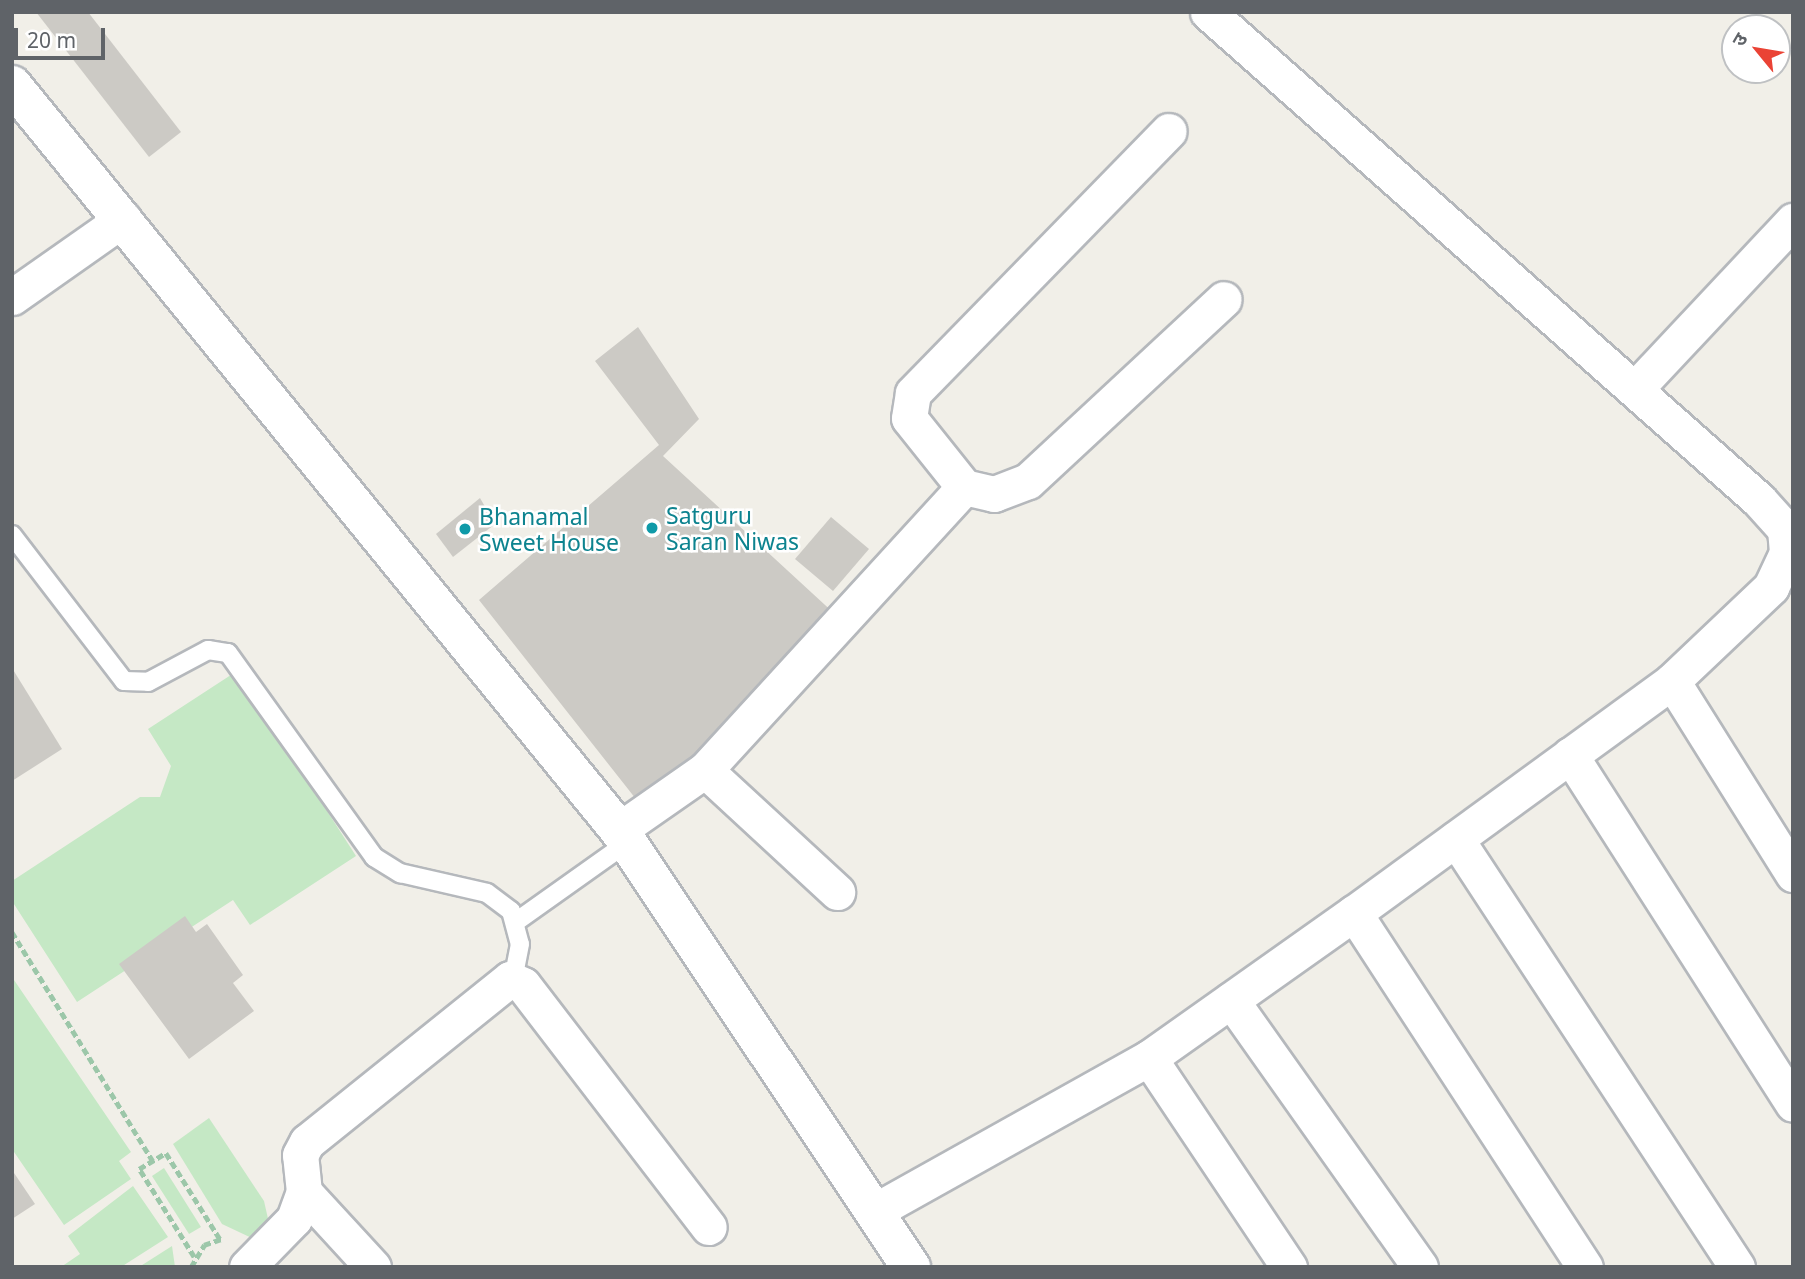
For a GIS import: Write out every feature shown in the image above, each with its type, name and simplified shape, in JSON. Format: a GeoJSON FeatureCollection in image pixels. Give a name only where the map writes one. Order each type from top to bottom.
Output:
{"type":"FeatureCollection","features":[{"type":"Feature","properties":{"kind":"street"},"geometry":{"type":"LineString","coordinates":[[875,1211],[1149,1058],[1354,914],[1672,681],[1755,605],[1788,569],[1787,537],[1776,517],[1637,387],[1208,12]]}},
{"type":"Feature","properties":{"kind":"street"},"geometry":{"type":"LineString","coordinates":[[12,85],[623,836],[911,1267]]}},
{"type":"Feature","properties":{"kind":"street"},"geometry":{"type":"LineString","coordinates":[[1169,131],[913,394],[909,418],[964,487],[994,494],[1028,481],[1224,299]]}},
{"type":"Feature","properties":{"kind":"street"},"geometry":{"type":"LineString","coordinates":[[12,297],[123,219]]}},
{"type":"Feature","properties":{"kind":"street"},"geometry":{"type":"LineString","coordinates":[[1637,387],[1793,221]]}},
{"type":"Feature","properties":{"kind":"street"},"geometry":{"type":"LineString","coordinates":[[623,836],[705,770],[964,487]]}},
{"type":"Feature","properties":{"kind":"street"},"geometry":{"type":"LineString","coordinates":[[1672,681],[1793,874]]}},
{"type":"Feature","properties":{"kind":"street"},"geometry":{"type":"LineString","coordinates":[[1570,755],[1793,1104]]}},
{"type":"Feature","properties":{"kind":"street"},"geometry":{"type":"LineString","coordinates":[[705,770],[838,892]]}},
{"type":"Feature","properties":{"kind":"street"},"geometry":{"type":"LineString","coordinates":[[1456,839],[1737,1267]]}},
{"type":"Feature","properties":{"kind":"street"},"geometry":{"type":"LineString","coordinates":[[1354,914],[1585,1267]]}},
{"type":"Feature","properties":{"kind":"street"},"geometry":{"type":"LineString","coordinates":[[240,1254],[288,1227],[304,1192],[300,1156],[307,1142],[513,979],[709,1227]]}},
{"type":"Feature","properties":{"kind":"street"},"geometry":{"type":"LineString","coordinates":[[1231,1000],[1420,1267]]}},
{"type":"Feature","properties":{"kind":"street"},"geometry":{"type":"LineString","coordinates":[[1149,1058],[1289,1267]]}},
{"type":"Feature","properties":{"kind":"street"},"geometry":{"type":"LineString","coordinates":[[304,1192],[373,1267]]}},
{"type":"Feature","properties":{"kind":"lane"},"geometry":{"type":"LineString","coordinates":[[12,535],[120,678],[136,685],[208,650],[228,653],[360,845],[400,873],[487,893],[517,921]]}},
{"type":"Feature","properties":{"kind":"lane"},"geometry":{"type":"LineString","coordinates":[[513,979],[517,921],[623,836]]}},
{"type":"Feature","properties":{"kind":"path"},"geometry":{"type":"LineString","coordinates":[[12,932],[153,1161]]}},
{"type":"Feature","properties":{"kind":"path"},"geometry":{"type":"LineString","coordinates":[[194,1256],[139,1169],[166,1153],[220,1239],[240,1254]]}},
{"type":"Feature","properties":{"kind":"path"},"geometry":{"type":"LineString","coordinates":[[191,1267],[194,1256],[220,1239]]}},
{"type":"Feature","properties":{"kind":"green space"},"geometry":{"type":"Polygon","coordinates":[[[237,671],[356,856],[250,925],[233,900],[77,1002],[12,901],[12,881],[140,797],[160,797],[171,766],[148,729],[237,671]]]}},
{"type":"Feature","properties":{"kind":"green space"},"geometry":{"type":"Polygon","coordinates":[[[12,977],[131,1152],[119,1161],[131,1179],[64,1225],[12,1149],[12,977]]]}},
{"type":"Feature","properties":{"kind":"green space"},"geometry":{"type":"Polygon","coordinates":[[[209,1118],[264,1201],[271,1232],[258,1241],[222,1224],[173,1144],[209,1118]]]}},
{"type":"Feature","properties":{"kind":"green space"},"geometry":{"type":"Polygon","coordinates":[[[164,1168],[201,1227],[189,1234],[152,1176],[164,1168]]]}},
{"type":"Feature","properties":{"kind":"green space"},"geometry":{"type":"Polygon","coordinates":[[[133,1186],[168,1237],[121,1267],[61,1267],[80,1254],[68,1236],[133,1186]]]}},
{"type":"Feature","properties":{"kind":"green space"},"geometry":{"type":"Polygon","coordinates":[[[172,1246],[175,1267],[139,1267],[172,1246]]]}},
{"type":"Feature","properties":{"kind":"building"},"geometry":{"type":"Polygon","coordinates":[[[36,12],[88,12],[181,132],[149,157],[36,12]]]}},
{"type":"Feature","properties":{"kind":"building","name":"Satguru Saran Niwas"},"geometry":{"type":"Polygon","coordinates":[[[638,327],[699,419],[663,456],[837,616],[643,808],[479,600],[659,445],[595,361],[638,327]]]}},
{"type":"Feature","properties":{"kind":"building","name":"Bhanamal Sweet House"},"geometry":{"type":"Polygon","coordinates":[[[480,498],[495,524],[453,557],[436,534],[480,498]]]}},
{"type":"Feature","properties":{"kind":"building"},"geometry":{"type":"Polygon","coordinates":[[[831,517],[869,549],[833,591],[795,559],[831,517]]]}},
{"type":"Feature","properties":{"kind":"building"},"geometry":{"type":"Polygon","coordinates":[[[12,668],[62,749],[12,781],[12,668]]]}},
{"type":"Feature","properties":{"kind":"building"},"geometry":{"type":"Polygon","coordinates":[[[185,916],[196,932],[207,924],[243,975],[233,983],[254,1011],[189,1059],[119,964],[185,916]]]}},
{"type":"Feature","properties":{"kind":"building"},"geometry":{"type":"Polygon","coordinates":[[[12,1170],[35,1204],[12,1219],[12,1170]]]}},
{"type":"Feature","properties":{"kind":"place","name":"Satguru Saran Niwas"},"geometry":{"type":"Point","coordinates":[652,528]}},
{"type":"Feature","properties":{"kind":"place","name":"Bhanamal Sweet House"},"geometry":{"type":"Point","coordinates":[465,529]}}]}
